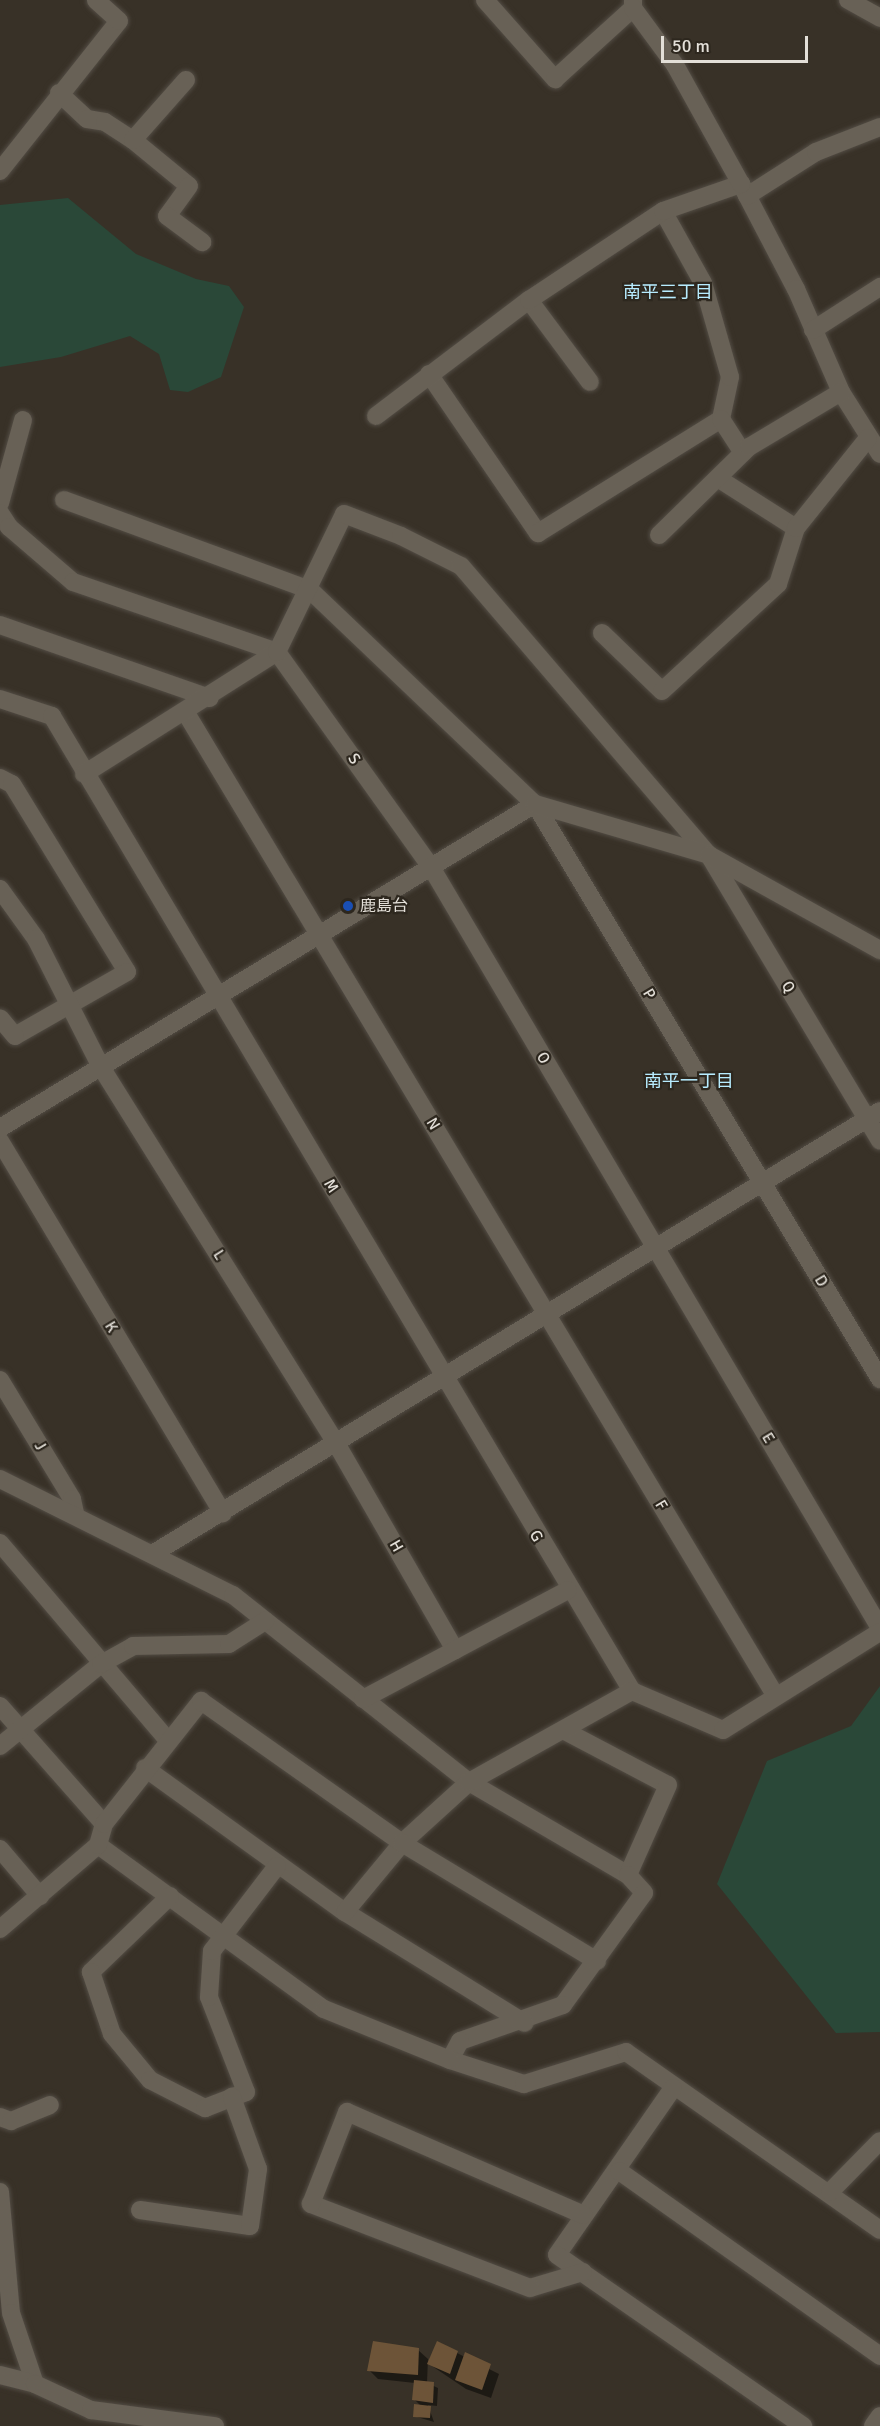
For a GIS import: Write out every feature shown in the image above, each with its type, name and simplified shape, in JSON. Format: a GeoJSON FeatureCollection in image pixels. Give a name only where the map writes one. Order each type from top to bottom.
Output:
{"type":"FeatureCollection","features":[{"type":"Feature","properties":{"kind":"street"},"geometry":{"type":"LineString","coordinates":[[0,171],[58,93],[119,21],[96,0]]}},
{"type":"Feature","properties":{"kind":"street"},"geometry":{"type":"LineString","coordinates":[[485,0],[555,79],[633,4],[675,65],[744,190],[841,392],[880,454]]}},
{"type":"Feature","properties":{"kind":"street"},"geometry":{"type":"LineString","coordinates":[[848,0],[880,18]]}},
{"type":"Feature","properties":{"kind":"street"},"geometry":{"type":"LineString","coordinates":[[133,140],[186,80]]}},
{"type":"Feature","properties":{"kind":"street"},"geometry":{"type":"LineString","coordinates":[[58,93],[87,120],[105,122],[133,140],[189,186],[167,216],[202,242]]}},
{"type":"Feature","properties":{"kind":"street"},"geometry":{"type":"LineString","coordinates":[[376,416],[529,300],[663,211],[744,190],[816,152],[880,127]]}},
{"type":"Feature","properties":{"kind":"street"},"geometry":{"type":"LineString","coordinates":[[429,374],[538,533],[721,419],[730,377],[703,283],[663,211]]}},
{"type":"Feature","properties":{"kind":"street"},"geometry":{"type":"LineString","coordinates":[[813,330],[880,287]]}},
{"type":"Feature","properties":{"kind":"street"},"geometry":{"type":"LineString","coordinates":[[529,300],[590,382]]}},
{"type":"Feature","properties":{"kind":"street"},"geometry":{"type":"LineString","coordinates":[[659,535],[744,453],[841,392]]}},
{"type":"Feature","properties":{"kind":"street"},"geometry":{"type":"LineString","coordinates":[[721,419],[744,453]]}},
{"type":"Feature","properties":{"kind":"street"},"geometry":{"type":"LineString","coordinates":[[0,503],[23,420]]}},
{"type":"Feature","properties":{"kind":"street"},"geometry":{"type":"LineString","coordinates":[[602,633],[662,691],[777,584],[796,528],[868,438]]}},
{"type":"Feature","properties":{"kind":"street"},"geometry":{"type":"LineString","coordinates":[[719,479],[796,528]]}},
{"type":"Feature","properties":{"kind":"street"},"geometry":{"type":"LineString","coordinates":[[64,500],[310,590],[535,804],[709,855],[880,950]]}},
{"type":"Feature","properties":{"kind":"street"},"geometry":{"type":"LineString","coordinates":[[0,513],[9,527],[73,582],[277,652]]}},
{"type":"Feature","properties":{"kind":"street"},"geometry":{"type":"LineString","coordinates":[[84,774],[210,698],[277,652],[310,590],[344,514],[461,566],[709,855]]}},
{"type":"Feature","properties":{"kind":"street"},"geometry":{"type":"LineString","coordinates":[[0,625],[210,698]]}},
{"type":"Feature","properties":{"kind":"street","name":"S"},"geometry":{"type":"LineString","coordinates":[[277,652],[431,867]]}},
{"type":"Feature","properties":{"kind":"street","name":"M"},"geometry":{"type":"LineString","coordinates":[[0,699],[52,716],[84,774],[444,1377]]}},
{"type":"Feature","properties":{"kind":"street","name":"N"},"geometry":{"type":"LineString","coordinates":[[186,713],[547,1314]]}},
{"type":"Feature","properties":{"kind":"street"},"geometry":{"type":"LineString","coordinates":[[0,778],[12,784],[126,972],[70,1007],[15,1036],[0,1018]]}},
{"type":"Feature","properties":{"kind":"street"},"geometry":{"type":"LineString","coordinates":[[0,1128],[535,804]]}},
{"type":"Feature","properties":{"kind":"street","name":"P"},"geometry":{"type":"LineString","coordinates":[[535,804],[763,1183]]}},
{"type":"Feature","properties":{"kind":"street","name":"Q"},"geometry":{"type":"LineString","coordinates":[[709,855],[873,1115],[880,1141]]}},
{"type":"Feature","properties":{"kind":"street","name":"O"},"geometry":{"type":"LineString","coordinates":[[431,867],[656,1248]]}},
{"type":"Feature","properties":{"kind":"street","name":"L"},"geometry":{"type":"LineString","coordinates":[[0,889],[36,939],[101,1066],[336,1443]]}},
{"type":"Feature","properties":{"kind":"street"},"geometry":{"type":"LineString","coordinates":[[154,1553],[873,1115]]}},
{"type":"Feature","properties":{"kind":"street","name":"K"},"geometry":{"type":"LineString","coordinates":[[0,1141],[223,1513]]}},
{"type":"Feature","properties":{"kind":"street","name":"D"},"geometry":{"type":"LineString","coordinates":[[763,1183],[880,1379]]}},
{"type":"Feature","properties":{"kind":"street","name":"E"},"geometry":{"type":"LineString","coordinates":[[656,1248],[880,1630]]}},
{"type":"Feature","properties":{"kind":"street","name":"F"},"geometry":{"type":"LineString","coordinates":[[547,1314],[775,1695]]}},
{"type":"Feature","properties":{"kind":"street","name":"G"},"geometry":{"type":"LineString","coordinates":[[444,1377],[568,1590],[632,1691]]}},
{"type":"Feature","properties":{"kind":"street","name":"J"},"geometry":{"type":"LineString","coordinates":[[0,1380],[72,1499],[75,1513]]}},
{"type":"Feature","properties":{"kind":"street","name":"H"},"geometry":{"type":"LineString","coordinates":[[336,1443],[455,1650]]}},
{"type":"Feature","properties":{"kind":"street"},"geometry":{"type":"LineString","coordinates":[[0,1479],[75,1513],[233,1595],[469,1782],[628,1875],[644,1893],[563,2005],[525,2023],[460,2041],[450,2060]]}},
{"type":"Feature","properties":{"kind":"street"},"geometry":{"type":"LineString","coordinates":[[0,1543],[167,1739]]}},
{"type":"Feature","properties":{"kind":"street"},"geometry":{"type":"LineString","coordinates":[[363,1699],[568,1590]]}},
{"type":"Feature","properties":{"kind":"street"},"geometry":{"type":"LineString","coordinates":[[0,1746],[101,1664],[133,1646],[229,1644],[265,1621]]}},
{"type":"Feature","properties":{"kind":"street"},"geometry":{"type":"LineString","coordinates":[[345,1912],[402,1843],[469,1782],[565,1731],[632,1691],[723,1730],[880,1630]]}},
{"type":"Feature","properties":{"kind":"street"},"geometry":{"type":"LineString","coordinates":[[0,1929],[98,1845],[104,1824],[167,1739],[201,1701],[402,1843],[597,1961]]}},
{"type":"Feature","properties":{"kind":"street"},"geometry":{"type":"LineString","coordinates":[[0,1706],[104,1824]]}},
{"type":"Feature","properties":{"kind":"street"},"geometry":{"type":"LineString","coordinates":[[565,1731],[668,1785],[628,1875]]}},
{"type":"Feature","properties":{"kind":"street"},"geometry":{"type":"LineString","coordinates":[[145,1768],[277,1866],[345,1912],[525,2023]]}},
{"type":"Feature","properties":{"kind":"street"},"geometry":{"type":"LineString","coordinates":[[98,1845],[170,1896],[223,1938],[324,2008],[450,2060],[524,2084],[626,2052],[674,2088],[830,2193],[880,2230]]}},
{"type":"Feature","properties":{"kind":"street"},"geometry":{"type":"LineString","coordinates":[[0,1849],[40,1896]]}},
{"type":"Feature","properties":{"kind":"street"},"geometry":{"type":"LineString","coordinates":[[170,1896],[91,1972],[112,2034],[150,2080],[205,2108],[246,2092],[209,1997],[212,1951],[277,1866]]}},
{"type":"Feature","properties":{"kind":"street"},"geometry":{"type":"LineString","coordinates":[[674,2088],[619,2171],[584,2215],[557,2255],[803,2426]]}},
{"type":"Feature","properties":{"kind":"street"},"geometry":{"type":"LineString","coordinates":[[140,2210],[250,2226],[258,2169],[232,2097]]}},
{"type":"Feature","properties":{"kind":"street"},"geometry":{"type":"LineString","coordinates":[[0,2117],[11,2121],[50,2105]]}},
{"type":"Feature","properties":{"kind":"street"},"geometry":{"type":"LineString","coordinates":[[583,2272],[530,2288],[311,2204],[347,2112],[584,2215]]}},
{"type":"Feature","properties":{"kind":"street"},"geometry":{"type":"LineString","coordinates":[[830,2193],[880,2141]]}},
{"type":"Feature","properties":{"kind":"street"},"geometry":{"type":"LineString","coordinates":[[619,2171],[880,2356]]}},
{"type":"Feature","properties":{"kind":"street"},"geometry":{"type":"LineString","coordinates":[[0,2192],[11,2313],[35,2384]]}},
{"type":"Feature","properties":{"kind":"street"},"geometry":{"type":"LineString","coordinates":[[0,2375],[35,2384],[91,2410],[215,2426]]}},
{"type":"Feature","properties":{"kind":"street"},"geometry":{"type":"LineString","coordinates":[[873,2426],[880,2416]]}},
{"type":"Feature","properties":{"kind":"green space"},"geometry":{"type":"Polygon","coordinates":[[[68,198],[136,254],[196,279],[229,286],[244,307],[221,377],[188,392],[170,390],[159,354],[130,336],[61,357],[0,367],[0,205],[68,198]]]}},
{"type":"Feature","properties":{"kind":"green space"},"geometry":{"type":"Polygon","coordinates":[[[880,1686],[880,2032],[836,2033],[717,1884],[767,1761],[851,1726],[880,1686]]]}},
{"type":"Feature","properties":{"kind":"building"},"geometry":{"type":"Polygon","coordinates":[[[373,2341],[419,2348],[418,2375],[367,2371],[373,2341]]]}},
{"type":"Feature","properties":{"kind":"building"},"geometry":{"type":"Polygon","coordinates":[[[437,2341],[458,2351],[450,2374],[427,2364],[437,2341]]]}},
{"type":"Feature","properties":{"kind":"building"},"geometry":{"type":"Polygon","coordinates":[[[465,2352],[491,2364],[482,2390],[455,2380],[465,2352]]]}},
{"type":"Feature","properties":{"kind":"building"},"geometry":{"type":"Polygon","coordinates":[[[414,2380],[434,2382],[433,2403],[412,2400],[414,2380]]]}},
{"type":"Feature","properties":{"kind":"building"},"geometry":{"type":"Polygon","coordinates":[[[414,2404],[431,2406],[430,2418],[413,2417],[414,2404]]]}},
{"type":"Feature","properties":{"kind":"place","name":"鹿島台"},"geometry":{"type":"Point","coordinates":[348,906]}},
{"type":"Feature","properties":{"kind":"district","name":"南平三丁目"},"geometry":{"type":"Point","coordinates":[668,292]}},
{"type":"Feature","properties":{"kind":"district","name":"南平一丁目"},"geometry":{"type":"Point","coordinates":[689,1081]}}]}
